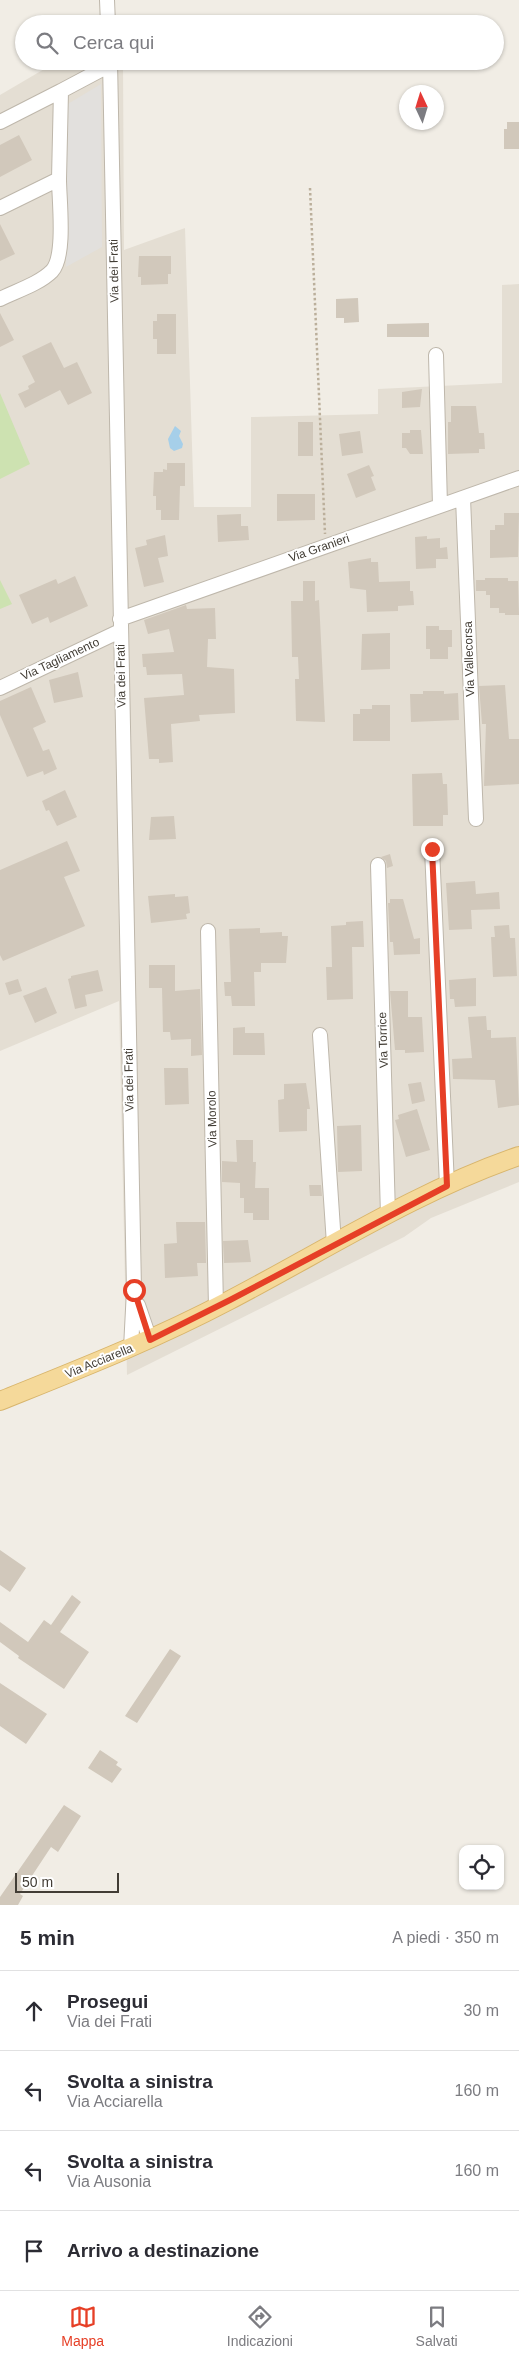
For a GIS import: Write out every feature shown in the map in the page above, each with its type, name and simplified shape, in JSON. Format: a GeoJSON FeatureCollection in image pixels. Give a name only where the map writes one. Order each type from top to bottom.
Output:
{"type":"FeatureCollection","features":[{"type":"Feature","properties":{"kind":"main road","name":"Via Acciarella"},"geometry":{"type":"LineString","coordinates":[[0,1401],[150,1340],[216,1308],[388,1215],[447,1186],[519,1156]]}},
{"type":"Feature","properties":{"kind":"street"},"geometry":{"type":"LineString","coordinates":[[107,0],[108,15]]}},
{"type":"Feature","properties":{"kind":"street"},"geometry":{"type":"LineString","coordinates":[[0,122],[98,70]]}},
{"type":"Feature","properties":{"kind":"street","name":"Via dei Frati"},"geometry":{"type":"LineString","coordinates":[[110,70],[134,1290],[131,1348]]}},
{"type":"Feature","properties":{"kind":"street"},"geometry":{"type":"LineString","coordinates":[[0,298],[45,276],[56,266],[59,252],[60,91]]}},
{"type":"Feature","properties":{"kind":"street"},"geometry":{"type":"LineString","coordinates":[[0,208],[59,179]]}},
{"type":"Feature","properties":{"kind":"street"},"geometry":{"type":"LineString","coordinates":[[436,355],[440,506]]}},
{"type":"Feature","properties":{"kind":"street","name":"Via Granieri"},"geometry":{"type":"LineString","coordinates":[[120,625],[325,546],[519,478]]}},
{"type":"Feature","properties":{"kind":"street","name":"Via Vallecorsa"},"geometry":{"type":"LineString","coordinates":[[463,498],[476,819]]}},
{"type":"Feature","properties":{"kind":"street","name":"Via Tagliamento"},"geometry":{"type":"LineString","coordinates":[[0,688],[120,625]]}},
{"type":"Feature","properties":{"kind":"street"},"geometry":{"type":"LineString","coordinates":[[432,849],[447,1186]]}},
{"type":"Feature","properties":{"kind":"street","name":"Via Torrice"},"geometry":{"type":"LineString","coordinates":[[378,864],[388,1215]]}},
{"type":"Feature","properties":{"kind":"street","name":"Via Morolo"},"geometry":{"type":"LineString","coordinates":[[208,931],[216,1308]]}},
{"type":"Feature","properties":{"kind":"street"},"geometry":{"type":"LineString","coordinates":[[320,1035],[334,1244]]}},
{"type":"Feature","properties":{"kind":"street","name":"Via dei Frati"},"geometry":{"type":"LineString","coordinates":[[134,1290],[150,1340]]}},
{"type":"Feature","properties":{"kind":"path"},"geometry":{"type":"LineString","coordinates":[[310,188],[325,546]]}},
{"type":"Feature","properties":{"kind":"shaded area"},"geometry":{"type":"Polygon","coordinates":[[[43,70],[123,70],[124,250],[185,228],[194,507],[251,507],[251,417],[378,414],[378,389],[502,383],[502,285],[519,284],[519,1182],[431,1218],[404,1237],[127,1375],[119,1001],[0,1051],[0,95],[43,70]]]}},
{"type":"Feature","properties":{"kind":"shaded area"},"geometry":{"type":"Polygon","coordinates":[[[101,84],[102,247],[66,267],[66,105],[101,84]]]}},
{"type":"Feature","properties":{"kind":"green space"},"geometry":{"type":"Polygon","coordinates":[[[0,393],[30,464],[0,479],[0,393]]]}},
{"type":"Feature","properties":{"kind":"green space"},"geometry":{"type":"Polygon","coordinates":[[[0,580],[12,604],[0,609],[0,580]]]}},
{"type":"Feature","properties":{"kind":"water"},"geometry":{"type":"Polygon","coordinates":[[[175,426],[181,431],[179,436],[183,444],[182,448],[174,451],[170,448],[168,439],[175,426]]]}},
{"type":"Feature","properties":{"kind":"building"},"geometry":{"type":"Polygon","coordinates":[[[507,122],[519,122],[519,149],[504,149],[504,129],[507,129],[507,122]]]}},
{"type":"Feature","properties":{"kind":"building"},"geometry":{"type":"Polygon","coordinates":[[[19,135],[32,160],[0,177],[0,145],[19,135]]]}},
{"type":"Feature","properties":{"kind":"building"},"geometry":{"type":"Polygon","coordinates":[[[0,224],[15,254],[0,261],[0,224]]]}},
{"type":"Feature","properties":{"kind":"building"},"geometry":{"type":"Polygon","coordinates":[[[139,256],[171,256],[171,274],[168,274],[168,284],[141,285],[141,277],[138,277],[139,256]]]}},
{"type":"Feature","properties":{"kind":"building"},"geometry":{"type":"Polygon","coordinates":[[[358,298],[359,322],[344,323],[344,318],[336,318],[336,299],[358,298]]]}},
{"type":"Feature","properties":{"kind":"building"},"geometry":{"type":"Polygon","coordinates":[[[0,313],[14,340],[0,347],[0,313]]]}},
{"type":"Feature","properties":{"kind":"building"},"geometry":{"type":"Polygon","coordinates":[[[157,314],[176,314],[176,354],[157,354],[157,339],[153,339],[153,321],[157,321],[157,314]]]}},
{"type":"Feature","properties":{"kind":"building"},"geometry":{"type":"Polygon","coordinates":[[[429,323],[429,337],[387,337],[387,324],[429,323]]]}},
{"type":"Feature","properties":{"kind":"building"},"geometry":{"type":"Polygon","coordinates":[[[51,342],[64,368],[77,362],[92,393],[68,405],[60,390],[25,408],[18,394],[29,389],[28,386],[35,382],[22,356],[51,342]]]}},
{"type":"Feature","properties":{"kind":"building"},"geometry":{"type":"Polygon","coordinates":[[[422,389],[420,407],[402,408],[402,392],[422,389]]]}},
{"type":"Feature","properties":{"kind":"building"},"geometry":{"type":"Polygon","coordinates":[[[451,406],[476,406],[479,433],[484,433],[485,449],[479,449],[479,453],[448,454],[448,422],[451,422],[451,406]]]}},
{"type":"Feature","properties":{"kind":"building"},"geometry":{"type":"Polygon","coordinates":[[[298,422],[313,422],[313,456],[298,456],[298,422]]]}},
{"type":"Feature","properties":{"kind":"building"},"geometry":{"type":"Polygon","coordinates":[[[410,430],[421,430],[423,454],[410,454],[406,448],[402,448],[402,433],[410,433],[410,430]]]}},
{"type":"Feature","properties":{"kind":"building"},"geometry":{"type":"Polygon","coordinates":[[[360,431],[363,453],[342,456],[339,434],[360,431]]]}},
{"type":"Feature","properties":{"kind":"building"},"geometry":{"type":"Polygon","coordinates":[[[167,463],[185,463],[185,486],[180,486],[179,520],[161,520],[161,510],[156,510],[156,496],[153,496],[154,472],[163,472],[163,469],[167,470],[167,463]]]}},
{"type":"Feature","properties":{"kind":"building"},"geometry":{"type":"Polygon","coordinates":[[[369,465],[374,476],[371,477],[376,490],[356,498],[347,474],[369,465]]]}},
{"type":"Feature","properties":{"kind":"building"},"geometry":{"type":"Polygon","coordinates":[[[277,494],[315,494],[315,520],[277,521],[277,494]]]}},
{"type":"Feature","properties":{"kind":"building"},"geometry":{"type":"Polygon","coordinates":[[[504,513],[519,513],[518,557],[490,558],[490,530],[495,530],[495,525],[504,525],[504,513]]]}},
{"type":"Feature","properties":{"kind":"building"},"geometry":{"type":"Polygon","coordinates":[[[241,514],[241,526],[248,526],[249,540],[218,542],[217,515],[241,514]]]}},
{"type":"Feature","properties":{"kind":"building"},"geometry":{"type":"Polygon","coordinates":[[[165,535],[168,556],[158,558],[164,582],[144,587],[135,548],[147,545],[146,540],[165,535]]]}},
{"type":"Feature","properties":{"kind":"building"},"geometry":{"type":"Polygon","coordinates":[[[427,536],[427,539],[440,538],[440,548],[447,547],[448,559],[436,559],[436,568],[416,569],[415,537],[427,536]]]}},
{"type":"Feature","properties":{"kind":"building"},"geometry":{"type":"Polygon","coordinates":[[[371,558],[371,562],[378,562],[379,582],[410,581],[410,591],[413,591],[414,605],[398,606],[398,611],[367,612],[366,590],[350,588],[348,562],[371,558]]]}},
{"type":"Feature","properties":{"kind":"building"},"geometry":{"type":"Polygon","coordinates":[[[75,576],[88,606],[50,623],[48,617],[32,624],[19,595],[56,579],[58,584],[75,576]]]}},
{"type":"Feature","properties":{"kind":"building"},"geometry":{"type":"Polygon","coordinates":[[[485,578],[508,578],[508,581],[518,581],[519,615],[505,615],[505,613],[499,613],[499,608],[490,608],[490,595],[486,595],[486,591],[476,591],[476,580],[485,580],[485,578]]]}},
{"type":"Feature","properties":{"kind":"building"},"geometry":{"type":"Polygon","coordinates":[[[303,581],[315,581],[315,601],[319,600],[325,722],[296,721],[295,679],[299,679],[298,657],[292,657],[291,601],[303,601],[303,581]]]}},
{"type":"Feature","properties":{"kind":"building"},"geometry":{"type":"Polygon","coordinates":[[[186,605],[187,609],[215,608],[216,639],[208,639],[207,667],[234,669],[235,713],[199,715],[200,721],[171,724],[173,762],[159,763],[159,759],[149,759],[144,698],[184,695],[182,674],[147,675],[146,667],[143,667],[142,654],[174,652],[169,629],[148,634],[144,620],[186,605]]]}},
{"type":"Feature","properties":{"kind":"building"},"geometry":{"type":"Polygon","coordinates":[[[426,626],[439,626],[439,630],[452,630],[452,647],[448,647],[448,659],[430,659],[430,649],[426,649],[426,626]]]}},
{"type":"Feature","properties":{"kind":"building"},"geometry":{"type":"Polygon","coordinates":[[[390,633],[390,669],[361,670],[362,634],[390,633]]]}},
{"type":"Feature","properties":{"kind":"building"},"geometry":{"type":"Polygon","coordinates":[[[78,672],[83,697],[54,703],[49,680],[78,672]]]}},
{"type":"Feature","properties":{"kind":"building"},"geometry":{"type":"Polygon","coordinates":[[[505,685],[509,739],[519,739],[519,784],[484,786],[486,724],[482,724],[479,686],[505,685]]]}},
{"type":"Feature","properties":{"kind":"building"},"geometry":{"type":"Polygon","coordinates":[[[31,687],[46,722],[33,728],[43,751],[49,749],[57,769],[44,775],[43,771],[27,777],[0,715],[0,701],[31,687]]]}},
{"type":"Feature","properties":{"kind":"building"},"geometry":{"type":"Polygon","coordinates":[[[423,691],[444,691],[444,694],[458,693],[459,720],[411,722],[410,694],[423,694],[423,691]]]}},
{"type":"Feature","properties":{"kind":"building"},"geometry":{"type":"Polygon","coordinates":[[[372,705],[390,705],[390,741],[353,741],[353,714],[360,714],[360,709],[372,709],[372,705]]]}},
{"type":"Feature","properties":{"kind":"building"},"geometry":{"type":"Polygon","coordinates":[[[442,773],[443,784],[447,784],[448,815],[443,815],[443,826],[413,826],[412,774],[442,773]]]}},
{"type":"Feature","properties":{"kind":"building"},"geometry":{"type":"Polygon","coordinates":[[[65,790],[77,817],[57,826],[49,810],[46,811],[42,801],[65,790]]]}},
{"type":"Feature","properties":{"kind":"building"},"geometry":{"type":"Polygon","coordinates":[[[174,816],[176,839],[149,840],[151,817],[174,816]]]}},
{"type":"Feature","properties":{"kind":"building"},"geometry":{"type":"Polygon","coordinates":[[[67,841],[80,871],[64,877],[85,926],[3,961],[0,955],[0,870],[67,841]]]}},
{"type":"Feature","properties":{"kind":"building"},"geometry":{"type":"Polygon","coordinates":[[[390,854],[393,866],[387,868],[386,861],[381,857],[390,854]]]}},
{"type":"Feature","properties":{"kind":"building"},"geometry":{"type":"Polygon","coordinates":[[[475,881],[476,894],[499,892],[500,909],[471,910],[472,929],[449,930],[446,883],[475,881]]]}},
{"type":"Feature","properties":{"kind":"building"},"geometry":{"type":"Polygon","coordinates":[[[175,894],[175,897],[188,896],[190,913],[186,914],[187,919],[151,923],[148,896],[175,894]]]}},
{"type":"Feature","properties":{"kind":"building"},"geometry":{"type":"Polygon","coordinates":[[[390,899],[403,899],[414,939],[420,938],[420,954],[394,955],[393,942],[390,942],[388,903],[390,903],[390,899]]]}},
{"type":"Feature","properties":{"kind":"building"},"geometry":{"type":"Polygon","coordinates":[[[363,921],[364,947],[352,947],[353,999],[327,1000],[326,967],[332,967],[331,926],[346,925],[346,922],[363,921]]]}},
{"type":"Feature","properties":{"kind":"building"},"geometry":{"type":"Polygon","coordinates":[[[509,925],[510,938],[515,938],[517,976],[493,977],[491,937],[495,937],[494,926],[509,925]]]}},
{"type":"Feature","properties":{"kind":"building"},"geometry":{"type":"Polygon","coordinates":[[[260,928],[260,933],[282,932],[282,936],[288,936],[286,963],[261,963],[261,972],[254,972],[255,1006],[232,1006],[231,996],[225,996],[224,982],[231,982],[229,929],[260,928]]]}},
{"type":"Feature","properties":{"kind":"building"},"geometry":{"type":"Polygon","coordinates":[[[149,965],[175,965],[175,991],[200,989],[202,1055],[191,1056],[191,1039],[171,1040],[170,1032],[163,1032],[162,988],[149,988],[149,965]]]}},
{"type":"Feature","properties":{"kind":"building"},"geometry":{"type":"Polygon","coordinates":[[[98,970],[103,991],[85,995],[87,1006],[75,1009],[68,979],[71,976],[98,970]]]}},
{"type":"Feature","properties":{"kind":"building"},"geometry":{"type":"Polygon","coordinates":[[[476,978],[476,1006],[455,1007],[454,999],[450,999],[449,980],[476,978]]]}},
{"type":"Feature","properties":{"kind":"building"},"geometry":{"type":"Polygon","coordinates":[[[18,979],[22,991],[9,995],[5,983],[18,979]]]}},
{"type":"Feature","properties":{"kind":"building"},"geometry":{"type":"Polygon","coordinates":[[[46,987],[57,1013],[35,1023],[23,996],[46,987]]]}},
{"type":"Feature","properties":{"kind":"building"},"geometry":{"type":"Polygon","coordinates":[[[390,991],[408,991],[408,1017],[422,1017],[424,1052],[405,1053],[405,1050],[395,1050],[390,991]]]}},
{"type":"Feature","properties":{"kind":"building"},"geometry":{"type":"Polygon","coordinates":[[[486,1016],[487,1030],[491,1030],[491,1038],[516,1037],[519,1105],[498,1108],[495,1080],[453,1079],[452,1059],[472,1058],[468,1017],[486,1016]]]}},
{"type":"Feature","properties":{"kind":"building"},"geometry":{"type":"Polygon","coordinates":[[[245,1027],[245,1033],[264,1033],[265,1055],[233,1055],[233,1028],[245,1027]]]}},
{"type":"Feature","properties":{"kind":"building"},"geometry":{"type":"Polygon","coordinates":[[[164,1068],[188,1068],[189,1104],[165,1105],[164,1068]]]}},
{"type":"Feature","properties":{"kind":"building"},"geometry":{"type":"Polygon","coordinates":[[[421,1082],[425,1101],[412,1104],[408,1084],[421,1082]]]}},
{"type":"Feature","properties":{"kind":"building"},"geometry":{"type":"Polygon","coordinates":[[[306,1083],[310,1109],[307,1109],[307,1131],[279,1132],[278,1100],[284,1099],[284,1084],[306,1083]]]}},
{"type":"Feature","properties":{"kind":"building"},"geometry":{"type":"Polygon","coordinates":[[[417,1109],[430,1150],[406,1157],[395,1120],[399,1119],[398,1115],[417,1109]]]}},
{"type":"Feature","properties":{"kind":"building"},"geometry":{"type":"Polygon","coordinates":[[[361,1125],[362,1171],[338,1172],[337,1126],[361,1125]]]}},
{"type":"Feature","properties":{"kind":"building"},"geometry":{"type":"Polygon","coordinates":[[[236,1140],[253,1140],[253,1162],[256,1162],[255,1188],[269,1188],[269,1220],[253,1220],[253,1213],[244,1213],[244,1198],[240,1198],[240,1183],[222,1182],[222,1161],[237,1162],[236,1140]]]}},
{"type":"Feature","properties":{"kind":"building"},"geometry":{"type":"Polygon","coordinates":[[[309,1185],[321,1185],[322,1196],[310,1196],[309,1185]]]}},
{"type":"Feature","properties":{"kind":"building"},"geometry":{"type":"Polygon","coordinates":[[[176,1222],[205,1222],[206,1263],[197,1263],[198,1276],[165,1278],[164,1244],[177,1243],[176,1222]]]}},
{"type":"Feature","properties":{"kind":"building"},"geometry":{"type":"Polygon","coordinates":[[[248,1240],[251,1262],[224,1263],[223,1241],[248,1240]]]}},
{"type":"Feature","properties":{"kind":"building"},"geometry":{"type":"Polygon","coordinates":[[[0,1550],[26,1568],[10,1592],[0,1585],[0,1550]]]}},
{"type":"Feature","properties":{"kind":"building"},"geometry":{"type":"Polygon","coordinates":[[[72,1595],[81,1602],[60,1632],[89,1652],[64,1689],[18,1658],[19,1656],[0,1642],[0,1622],[28,1642],[44,1620],[51,1625],[72,1595]]]}},
{"type":"Feature","properties":{"kind":"building"},"geometry":{"type":"Polygon","coordinates":[[[170,1649],[181,1656],[137,1723],[125,1716],[170,1649]]]}},
{"type":"Feature","properties":{"kind":"building"},"geometry":{"type":"Polygon","coordinates":[[[0,1683],[47,1714],[26,1744],[0,1726],[0,1683]]]}},
{"type":"Feature","properties":{"kind":"building"},"geometry":{"type":"Polygon","coordinates":[[[100,1750],[118,1762],[116,1765],[122,1769],[112,1783],[88,1768],[100,1750]]]}},
{"type":"Feature","properties":{"kind":"building"},"geometry":{"type":"Polygon","coordinates":[[[64,1805],[81,1816],[58,1852],[51,1847],[20,1894],[23,1896],[18,1905],[0,1905],[0,1897],[64,1805]]]}},
{"type":"Feature","properties":{"kind":"route"},"geometry":{"type":"LineString","coordinates":[[134,1290],[141,1318],[150,1340],[198,1317],[388,1215],[447,1186],[432,849]]}}]}
